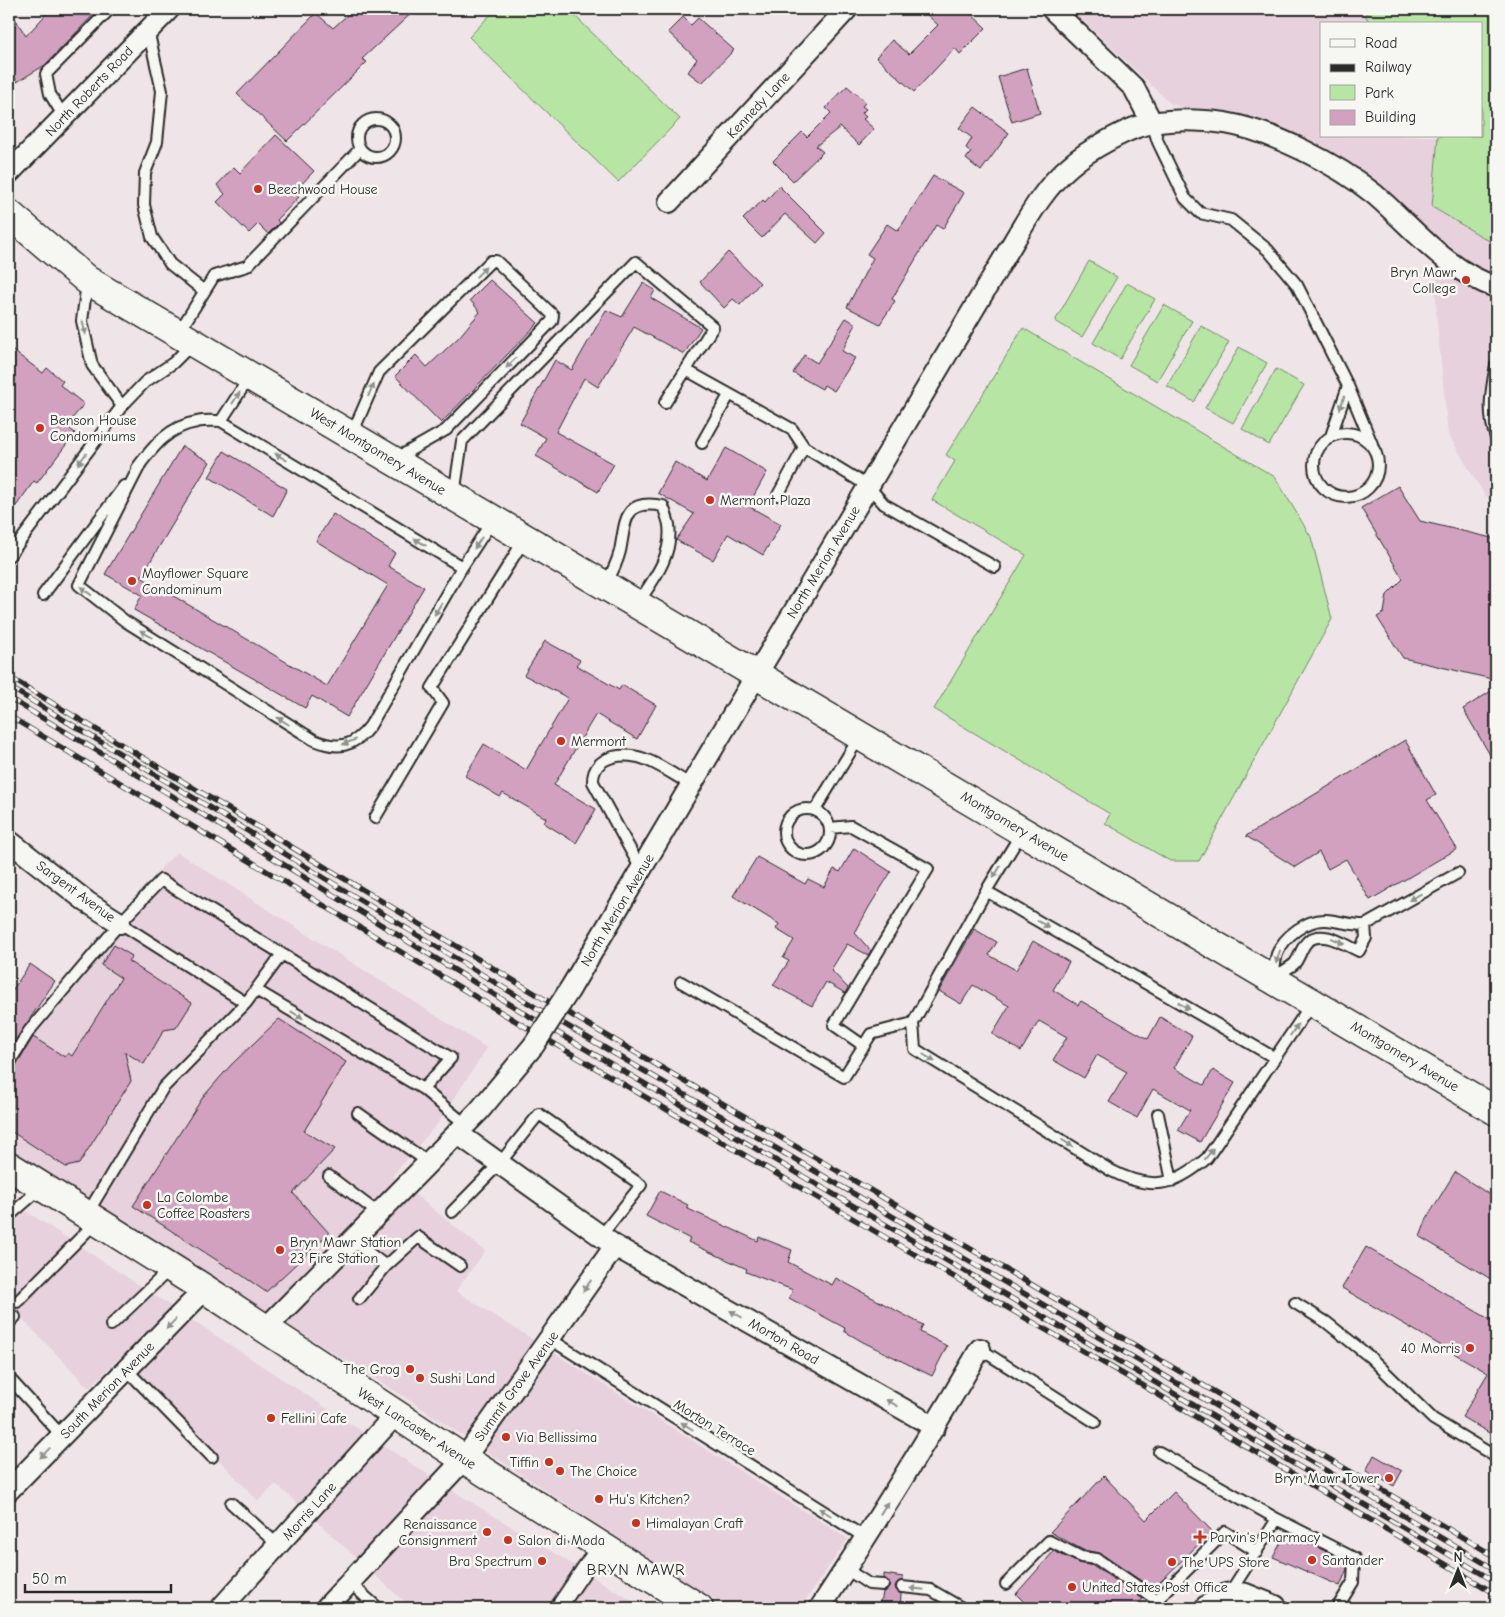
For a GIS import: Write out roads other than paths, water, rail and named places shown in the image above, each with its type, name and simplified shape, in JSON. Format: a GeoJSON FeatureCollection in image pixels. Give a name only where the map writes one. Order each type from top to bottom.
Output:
{"type":"FeatureCollection","features":[{"type":"Feature","properties":{"kind":"main road","name":"West Montgomery Avenue"},"geometry":{"type":"LineString","coordinates":[[9,214],[87,280],[756,674]]}},
{"type":"Feature","properties":{"kind":"main road","name":"Montgomery Avenue"},"geometry":{"type":"LineString","coordinates":[[756,674],[1273,978]]}},
{"type":"Feature","properties":{"kind":"main road"},"geometry":{"type":"LineString","coordinates":[[1273,978],[1313,1002]]}},
{"type":"Feature","properties":{"kind":"main road","name":"Montgomery Avenue"},"geometry":{"type":"LineString","coordinates":[[1313,1002],[1496,1110]]}},
{"type":"Feature","properties":{"kind":"main road","name":"West Lancaster Avenue"},"geometry":{"type":"LineString","coordinates":[[9,1166],[171,1268],[600,1546],[671,1601],[699,1608]]}},
{"type":"Feature","properties":{"kind":"street","name":"North Roberts Road"},"geometry":{"type":"LineString","coordinates":[[9,173],[169,9]]}},
{"type":"Feature","properties":{"kind":"street","name":"Kennedy Lane"},"geometry":{"type":"LineString","coordinates":[[669,202],[847,9]]}},
{"type":"Feature","properties":{"kind":"street"},"geometry":{"type":"LineString","coordinates":[[1052,9],[1134,88],[1152,123]]}},
{"type":"Feature","properties":{"kind":"street","name":"North Merion Avenue"},"geometry":{"type":"LineString","coordinates":[[265,1329],[461,1129],[501,1086],[534,1045],[570,989],[1038,202],[1070,165],[1095,148],[1122,134],[1152,123],[1196,121],[1225,123],[1252,130],[1289,144],[1328,164],[1350,178],[1374,194],[1448,261],[1474,277],[1496,287]]}},
{"type":"Feature","properties":{"kind":"street","name":"Sargent Avenue"},"geometry":{"type":"LineString","coordinates":[[10,844],[87,902],[120,924]]}},
{"type":"Feature","properties":{"kind":"street","name":"Morton Road"},"geometry":{"type":"LineString","coordinates":[[461,1129],[500,1163],[608,1241],[935,1427]]}},
{"type":"Feature","properties":{"kind":"street","name":"Summit Grove Avenue"},"geometry":{"type":"LineString","coordinates":[[326,1608],[464,1459],[550,1339],[608,1241]]}},
{"type":"Feature","properties":{"kind":"street","name":"South Merion Avenue"},"geometry":{"type":"LineString","coordinates":[[9,1490],[205,1290]]}},
{"type":"Feature","properties":{"kind":"street"},"geometry":{"type":"LineString","coordinates":[[820,1608],[935,1427],[980,1349]]}},
{"type":"Feature","properties":{"kind":"street","name":"Morris Lane"},"geometry":{"type":"LineString","coordinates":[[221,1608],[396,1414]]}},
{"type":"Feature","properties":{"kind":"street"},"geometry":{"type":"LineString","coordinates":[[558,1608],[600,1546]]}},
{"type":"Feature","properties":{"kind":"street"},"geometry":{"type":"LineString","coordinates":[[1218,1602],[1244,1596],[1274,1608]]}},
{"type":"Feature","properties":{"kind":"lane"},"geometry":{"type":"LineString","coordinates":[[64,117],[50,94],[46,74],[110,9]]}},
{"type":"Feature","properties":{"kind":"lane"},"geometry":{"type":"LineString","coordinates":[[148,30],[162,91],[157,142],[145,173],[144,205],[152,237],[170,264],[204,291]]}},
{"type":"Feature","properties":{"kind":"lane"},"geometry":{"type":"LineString","coordinates":[[1152,123],[1158,142],[1186,198],[1200,213],[1231,220],[1268,250],[1297,285],[1348,386],[1374,447],[1378,457],[1376,479],[1369,488],[1360,494],[1349,497],[1338,496],[1328,492],[1320,484],[1315,474],[1316,452],[1322,443],[1331,436],[1350,432],[1367,440],[1374,447]]}},
{"type":"Feature","properties":{"kind":"lane"},"geometry":{"type":"LineString","coordinates":[[9,556],[122,406],[144,382],[173,363],[186,338],[204,291],[214,276],[247,266],[360,149]]}},
{"type":"Feature","properties":{"kind":"lane"},"geometry":{"type":"LineString","coordinates":[[351,435],[379,372],[492,261],[496,261],[553,315],[552,321],[446,430],[394,460]]}},
{"type":"Feature","properties":{"kind":"lane"},"geometry":{"type":"LineString","coordinates":[[454,496],[462,441],[636,262],[713,327],[665,403]]}},
{"type":"Feature","properties":{"kind":"lane"},"geometry":{"type":"LineString","coordinates":[[87,280],[82,321],[92,365],[122,406]]}},
{"type":"Feature","properties":{"kind":"lane"},"geometry":{"type":"LineString","coordinates":[[1496,364],[1490,406],[1491,424],[1496,438]]}},
{"type":"Feature","properties":{"kind":"lane"},"geometry":{"type":"LineString","coordinates":[[686,370],[792,429],[804,447],[868,486],[884,504],[995,567]]}},
{"type":"Feature","properties":{"kind":"lane"},"geometry":{"type":"LineString","coordinates":[[221,421],[250,376]]}},
{"type":"Feature","properties":{"kind":"lane"},"geometry":{"type":"LineString","coordinates":[[1331,436],[1348,386]]}},
{"type":"Feature","properties":{"kind":"lane"},"geometry":{"type":"LineString","coordinates":[[702,443],[729,395]]}},
{"type":"Feature","properties":{"kind":"lane"},"geometry":{"type":"LineString","coordinates":[[43,595],[155,444],[174,430],[197,422],[221,421],[462,567]]}},
{"type":"Feature","properties":{"kind":"lane"},"geometry":{"type":"LineString","coordinates":[[778,495],[804,447]]}},
{"type":"Feature","properties":{"kind":"lane"},"geometry":{"type":"LineString","coordinates":[[140,463],[79,586],[124,621],[314,740],[326,745],[338,746],[351,743],[362,736],[370,726],[462,567],[494,518]]}},
{"type":"Feature","properties":{"kind":"lane"},"geometry":{"type":"LineString","coordinates":[[605,586],[616,566],[626,518],[632,510],[649,503],[663,506],[669,525],[668,550],[658,572],[638,604]]}},
{"type":"Feature","properties":{"kind":"lane"},"geometry":{"type":"LineString","coordinates":[[375,818],[443,703],[432,688],[526,538]]}},
{"type":"Feature","properties":{"kind":"lane"},"geometry":{"type":"LineString","coordinates":[[815,810],[860,735]]}},
{"type":"Feature","properties":{"kind":"lane"},"geometry":{"type":"LineString","coordinates":[[641,868],[593,782],[594,769],[606,758],[645,758],[691,785]]}},
{"type":"Feature","properties":{"kind":"lane"},"geometry":{"type":"LineString","coordinates":[[799,810],[815,810],[827,820],[830,836],[822,849],[815,853],[799,853],[787,843],[784,828],[792,814],[799,810]]}},
{"type":"Feature","properties":{"kind":"lane"},"geometry":{"type":"LineString","coordinates":[[830,828],[851,826],[928,869],[834,1025],[864,1046]]}},
{"type":"Feature","properties":{"kind":"lane"},"geometry":{"type":"LineString","coordinates":[[1023,831],[986,891],[913,1023],[915,1049],[1110,1170],[1130,1180],[1150,1184],[1172,1181],[1192,1172],[1208,1158],[1313,1002]]}},
{"type":"Feature","properties":{"kind":"lane"},"geometry":{"type":"LineString","coordinates":[[1273,978],[1278,953],[1286,941],[1306,924],[1325,920],[1364,925],[1458,873]]}},
{"type":"Feature","properties":{"kind":"lane"},"geometry":{"type":"LineString","coordinates":[[9,1063],[28,1031],[120,924],[161,880],[451,1058],[423,1089]]}},
{"type":"Feature","properties":{"kind":"lane"},"geometry":{"type":"LineString","coordinates":[[986,891],[1275,1058]]}},
{"type":"Feature","properties":{"kind":"lane"},"geometry":{"type":"LineString","coordinates":[[120,924],[246,1003]]}},
{"type":"Feature","properties":{"kind":"lane"},"geometry":{"type":"LineString","coordinates":[[1273,978],[1295,964],[1301,950],[1309,940],[1321,937],[1332,938],[1359,952],[1366,938],[1364,925]]}},
{"type":"Feature","properties":{"kind":"lane"},"geometry":{"type":"LineString","coordinates":[[17,1302],[92,1218],[163,1088],[246,1003],[282,954]]}},
{"type":"Feature","properties":{"kind":"lane"},"geometry":{"type":"LineString","coordinates":[[681,982],[844,1077],[871,1034],[913,1023]]}},
{"type":"Feature","properties":{"kind":"lane"},"geometry":{"type":"LineString","coordinates":[[256,990],[423,1089],[461,1129]]}},
{"type":"Feature","properties":{"kind":"lane"},"geometry":{"type":"LineString","coordinates":[[358,1113],[428,1162]]}},
{"type":"Feature","properties":{"kind":"lane"},"geometry":{"type":"LineString","coordinates":[[452,1212],[500,1163],[540,1114],[641,1185],[608,1241]]}},
{"type":"Feature","properties":{"kind":"lane"},"geometry":{"type":"LineString","coordinates":[[1158,1114],[1172,1181]]}},
{"type":"Feature","properties":{"kind":"lane"},"geometry":{"type":"LineString","coordinates":[[329,1176],[378,1213]]}},
{"type":"Feature","properties":{"kind":"lane"},"geometry":{"type":"LineString","coordinates":[[9,1216],[42,1187]]}},
{"type":"Feature","properties":{"kind":"lane"},"geometry":{"type":"LineString","coordinates":[[359,1299],[386,1266],[418,1237],[460,1266]]}},
{"type":"Feature","properties":{"kind":"lane"},"geometry":{"type":"LineString","coordinates":[[352,1240],[386,1266]]}},
{"type":"Feature","properties":{"kind":"lane"},"geometry":{"type":"LineString","coordinates":[[111,1325],[171,1268]]}},
{"type":"Feature","properties":{"kind":"lane"},"geometry":{"type":"LineString","coordinates":[[1295,1303],[1326,1322],[1370,1357],[1433,1419],[1496,1456]]}},
{"type":"Feature","properties":{"kind":"lane","name":"Morton Terrace"},"geometry":{"type":"LineString","coordinates":[[550,1339],[866,1538]]}},
{"type":"Feature","properties":{"kind":"lane"},"geometry":{"type":"LineString","coordinates":[[980,1349],[1095,1422]]}},
{"type":"Feature","properties":{"kind":"lane"},"geometry":{"type":"LineString","coordinates":[[126,1370],[212,1457]]}},
{"type":"Feature","properties":{"kind":"lane"},"geometry":{"type":"LineString","coordinates":[[9,1378],[62,1436]]}},
{"type":"Feature","properties":{"kind":"lane"},"geometry":{"type":"LineString","coordinates":[[1159,1452],[1278,1520],[1354,1558],[1352,1582],[1337,1608]]}},
{"type":"Feature","properties":{"kind":"lane"},"geometry":{"type":"LineString","coordinates":[[231,1503],[278,1546]]}},
{"type":"Feature","properties":{"kind":"lane"},"geometry":{"type":"LineString","coordinates":[[1218,1602],[1257,1552],[1278,1520]]}},
{"type":"Feature","properties":{"kind":"lane"},"geometry":{"type":"LineString","coordinates":[[1157,1600],[1225,1532],[1257,1552]]}},
{"type":"Feature","properties":{"kind":"lane"},"geometry":{"type":"LineString","coordinates":[[1006,1584],[1049,1541],[1081,1556],[1097,1559],[1157,1600],[1165,1608]]}},
{"type":"Feature","properties":{"kind":"lane"},"geometry":{"type":"LineString","coordinates":[[846,1569],[869,1584],[883,1585]]}},
{"type":"Feature","properties":{"kind":"lane"},"geometry":{"type":"LineString","coordinates":[[350,1582],[378,1608]]}},
{"type":"Feature","properties":{"kind":"lane"},"geometry":{"type":"LineString","coordinates":[[902,1587],[931,1590],[962,1608]]}},
{"type":"Feature","properties":{"kind":"railway"},"geometry":{"type":"LineString","coordinates":[[9,677],[541,997],[1496,1557]]}},
{"type":"Feature","properties":{"kind":"railway"},"geometry":{"type":"LineString","coordinates":[[9,687],[535,1007],[1496,1570]]}},
{"type":"Feature","properties":{"kind":"railway"},"geometry":{"type":"LineString","coordinates":[[9,698],[171,795],[529,1016],[1496,1582]]}},
{"type":"Feature","properties":{"kind":"railway"},"geometry":{"type":"LineString","coordinates":[[9,716],[524,1026],[1142,1385],[1496,1594]]}},
{"type":"Feature","properties":{"kind":"place","name":"Beechwood House"},"geometry":{"type":"Point","coordinates":[258,189]}},
{"type":"Feature","properties":{"kind":"place","name":"Bryn Mawr College"},"geometry":{"type":"Point","coordinates":[1466,280]}},
{"type":"Feature","properties":{"kind":"place","name":"Benson House Condominums"},"geometry":{"type":"Point","coordinates":[40,428]}},
{"type":"Feature","properties":{"kind":"place","name":"Mermont Plaza"},"geometry":{"type":"Point","coordinates":[710,500]}},
{"type":"Feature","properties":{"kind":"place","name":"Mayflower Square Condominum"},"geometry":{"type":"Point","coordinates":[132,581]}},
{"type":"Feature","properties":{"kind":"place","name":"Mermont"},"geometry":{"type":"Point","coordinates":[561,741]}},
{"type":"Feature","properties":{"kind":"place","name":"La Colombe Coffee Roasters"},"geometry":{"type":"Point","coordinates":[147,1205]}},
{"type":"Feature","properties":{"kind":"place","name":"Bryn Mawr Station 23 Fire Station"},"geometry":{"type":"Point","coordinates":[280,1250]}},
{"type":"Feature","properties":{"kind":"place","name":"40 Morris"},"geometry":{"type":"Point","coordinates":[1470,1348]}},
{"type":"Feature","properties":{"kind":"place","name":"The Grog"},"geometry":{"type":"Point","coordinates":[410,1369]}},
{"type":"Feature","properties":{"kind":"place","name":"Sushi Land"},"geometry":{"type":"Point","coordinates":[420,1378]}},
{"type":"Feature","properties":{"kind":"place","name":"Fellini Cafe"},"geometry":{"type":"Point","coordinates":[271,1418]}},
{"type":"Feature","properties":{"kind":"place","name":"Via Bellissima"},"geometry":{"type":"Point","coordinates":[506,1437]}},
{"type":"Feature","properties":{"kind":"place","name":"Tiffin"},"geometry":{"type":"Point","coordinates":[549,1462]}},
{"type":"Feature","properties":{"kind":"place","name":"The Choice"},"geometry":{"type":"Point","coordinates":[560,1471]}},
{"type":"Feature","properties":{"kind":"place","name":"Bryn Mawr Tower"},"geometry":{"type":"Point","coordinates":[1389,1478]}},
{"type":"Feature","properties":{"kind":"place","name":"Hu's Kitchen?"},"geometry":{"type":"Point","coordinates":[599,1499]}},
{"type":"Feature","properties":{"kind":"place","name":"Himalayan Craft"},"geometry":{"type":"Point","coordinates":[636,1523]}},
{"type":"Feature","properties":{"kind":"place","name":"Renaissance Consignment"},"geometry":{"type":"Point","coordinates":[487,1532]}},
{"type":"Feature","properties":{"kind":"place","name":"Parvin's Pharmacy"},"geometry":{"type":"Point","coordinates":[1200,1537]}},
{"type":"Feature","properties":{"kind":"place","name":"Salon di Moda"},"geometry":{"type":"Point","coordinates":[508,1540]}},
{"type":"Feature","properties":{"kind":"place","name":"Santander"},"geometry":{"type":"Point","coordinates":[1312,1560]}},
{"type":"Feature","properties":{"kind":"place","name":"Bra Spectrum"},"geometry":{"type":"Point","coordinates":[542,1561]}},
{"type":"Feature","properties":{"kind":"place","name":"The UPS Store"},"geometry":{"type":"Point","coordinates":[1172,1562]}},
{"type":"Feature","properties":{"kind":"place","name":"United States Post Office"},"geometry":{"type":"Point","coordinates":[1072,1587]}},
{"type":"Feature","properties":{"kind":"district","name":"BRYN MAWR"},"geometry":{"type":"Point","coordinates":[636,1569]}}]}
